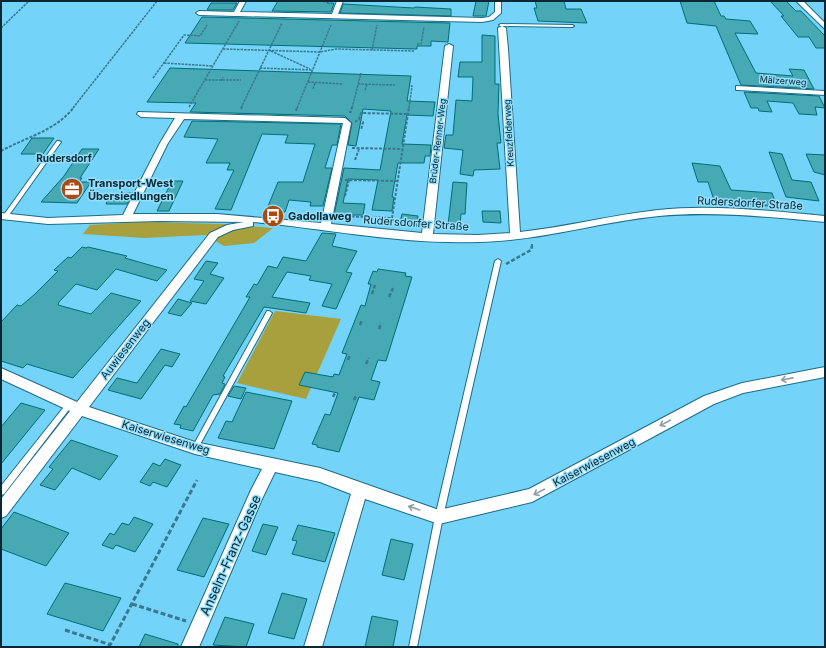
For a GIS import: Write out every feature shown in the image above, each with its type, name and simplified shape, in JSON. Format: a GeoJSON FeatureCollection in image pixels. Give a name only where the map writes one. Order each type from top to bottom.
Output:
{"type":"FeatureCollection","features":[{"type":"Feature","properties":{"kind":"street"},"geometry":{"type":"LineString","coordinates":[[239,14],[243,1]]}},
{"type":"Feature","properties":{"kind":"street"},"geometry":{"type":"LineString","coordinates":[[334,17],[340,1]]}},
{"type":"Feature","properties":{"kind":"street"},"geometry":{"type":"LineString","coordinates":[[199,13],[334,17],[380,16],[491,19],[498,13],[498,1]]}},
{"type":"Feature","properties":{"kind":"street"},"geometry":{"type":"LineString","coordinates":[[799,1],[825,27]]}},
{"type":"Feature","properties":{"kind":"street","name":"Kreuzfelderweg"},"geometry":{"type":"LineString","coordinates":[[501,26],[504,49],[515,237]]}},
{"type":"Feature","properties":{"kind":"street","name":"Brüder-Renner-Weg"},"geometry":{"type":"LineString","coordinates":[[427,237],[449,46]]}},
{"type":"Feature","properties":{"kind":"street","name":"Mälzerweg"},"geometry":{"type":"LineString","coordinates":[[739,88],[825,93]]}},
{"type":"Feature","properties":{"kind":"street"},"geometry":{"type":"LineString","coordinates":[[141,114],[181,116],[294,114],[346,121],[325,227]]}},
{"type":"Feature","properties":{"kind":"street"},"geometry":{"type":"LineString","coordinates":[[126,218],[164,143],[181,116]]}},
{"type":"Feature","properties":{"kind":"street","name":"Rudersdorfer Straße"},"geometry":{"type":"LineString","coordinates":[[3,217],[51,223],[126,218],[219,217],[427,237],[477,239],[515,237],[661,213],[729,212],[825,220]]}},
{"type":"Feature","properties":{"kind":"street","name":"Auwiesenweg"},"geometry":{"type":"LineString","coordinates":[[1,510],[74,407],[214,235],[231,227],[271,221]]}},
{"type":"Feature","properties":{"kind":"street","name":"Kaiserwiesenweg"},"geometry":{"type":"LineString","coordinates":[[1,373],[74,407],[195,448],[320,475],[438,517],[532,495],[708,400],[742,388],[825,372]]}},
{"type":"Feature","properties":{"kind":"street","name":"Anselm-Franz-Gasse"},"geometry":{"type":"LineString","coordinates":[[190,647],[256,495],[272,464]]}},
{"type":"Feature","properties":{"kind":"street"},"geometry":{"type":"LineString","coordinates":[[313,647],[360,490]]}},
{"type":"Feature","properties":{"kind":"lane"},"geometry":{"type":"LineString","coordinates":[[501,26],[572,26]]}},
{"type":"Feature","properties":{"kind":"lane","name":"Rudersdorfer Straße"},"geometry":{"type":"LineString","coordinates":[[3,217],[59,142]]}},
{"type":"Feature","properties":{"kind":"lane"},"geometry":{"type":"LineString","coordinates":[[413,647],[438,517],[497,265]]}},
{"type":"Feature","properties":{"kind":"lane"},"geometry":{"type":"LineString","coordinates":[[195,448],[268,313]]}},
{"type":"Feature","properties":{"kind":"lane","name":"Auwiesenweg"},"geometry":{"type":"LineString","coordinates":[[1,492],[74,407]]}},
{"type":"Feature","properties":{"kind":"path"},"geometry":{"type":"LineString","coordinates":[[1,28],[29,1]]}},
{"type":"Feature","properties":{"kind":"path"},"geometry":{"type":"LineString","coordinates":[[1,151],[13,144],[51,128],[68,115],[157,1]]}},
{"type":"Feature","properties":{"kind":"path"},"geometry":{"type":"LineString","coordinates":[[181,116],[187,111],[223,49],[239,14]]}},
{"type":"Feature","properties":{"kind":"path"},"geometry":{"type":"LineString","coordinates":[[237,116],[286,15]]}},
{"type":"Feature","properties":{"kind":"path"},"geometry":{"type":"LineString","coordinates":[[372,50],[380,16]]}},
{"type":"Feature","properties":{"kind":"path"},"geometry":{"type":"LineString","coordinates":[[294,114],[334,17]]}},
{"type":"Feature","properties":{"kind":"path"},"geometry":{"type":"LineString","coordinates":[[417,44],[421,44],[426,17]]}},
{"type":"Feature","properties":{"kind":"path"},"geometry":{"type":"LineString","coordinates":[[153,78],[184,35],[200,36],[207,25]]}},
{"type":"Feature","properties":{"kind":"path"},"geometry":{"type":"LineString","coordinates":[[223,49],[320,52],[336,50],[414,51]]}},
{"type":"Feature","properties":{"kind":"path"},"geometry":{"type":"LineString","coordinates":[[269,50],[313,70]]}},
{"type":"Feature","properties":{"kind":"path"},"geometry":{"type":"LineString","coordinates":[[164,63],[213,66]]}},
{"type":"Feature","properties":{"kind":"path"},"geometry":{"type":"LineString","coordinates":[[260,68],[313,70]]}},
{"type":"Feature","properties":{"kind":"path"},"geometry":{"type":"LineString","coordinates":[[343,112],[351,112],[361,73]]}},
{"type":"Feature","properties":{"kind":"path"},"geometry":{"type":"LineString","coordinates":[[221,81],[223,77]]}},
{"type":"Feature","properties":{"kind":"path"},"geometry":{"type":"LineString","coordinates":[[205,80],[240,80]]}},
{"type":"Feature","properties":{"kind":"path"},"geometry":{"type":"LineString","coordinates":[[308,82],[343,84]]}},
{"type":"Feature","properties":{"kind":"path"},"geometry":{"type":"LineString","coordinates":[[313,89],[315,82]]}},
{"type":"Feature","properties":{"kind":"path"},"geometry":{"type":"LineString","coordinates":[[358,84],[395,85]]}},
{"type":"Feature","properties":{"kind":"path"},"geometry":{"type":"LineString","coordinates":[[365,90],[367,84]]}},
{"type":"Feature","properties":{"kind":"path"},"geometry":{"type":"LineString","coordinates":[[327,215],[392,218],[408,102],[412,86],[409,86]]}},
{"type":"Feature","properties":{"kind":"path"},"geometry":{"type":"LineString","coordinates":[[294,114],[304,110]]}},
{"type":"Feature","properties":{"kind":"path"},"geometry":{"type":"LineString","coordinates":[[354,122],[359,119],[361,113],[376,112],[407,114]]}},
{"type":"Feature","properties":{"kind":"path"},"geometry":{"type":"LineString","coordinates":[[359,119],[363,122],[361,130]]}},
{"type":"Feature","properties":{"kind":"path"},"geometry":{"type":"LineString","coordinates":[[341,147],[402,149]]}},
{"type":"Feature","properties":{"kind":"path"},"geometry":{"type":"LineString","coordinates":[[355,160],[359,148]]}},
{"type":"Feature","properties":{"kind":"path"},"geometry":{"type":"LineString","coordinates":[[334,179],[398,181]]}},
{"type":"Feature","properties":{"kind":"path"},"geometry":{"type":"LineString","coordinates":[[345,196],[349,180]]}},
{"type":"Feature","properties":{"kind":"path"},"geometry":{"type":"LineString","coordinates":[[497,265],[517,260],[531,250],[533,242],[530,234]]}},
{"type":"Feature","properties":{"kind":"path"},"geometry":{"type":"LineString","coordinates":[[372,294],[375,285]]}},
{"type":"Feature","properties":{"kind":"path"},"geometry":{"type":"LineString","coordinates":[[390,297],[393,288]]}},
{"type":"Feature","properties":{"kind":"path"},"geometry":{"type":"LineString","coordinates":[[360,325],[362,320]]}},
{"type":"Feature","properties":{"kind":"path"},"geometry":{"type":"LineString","coordinates":[[379,329],[381,323]]}},
{"type":"Feature","properties":{"kind":"path"},"geometry":{"type":"LineString","coordinates":[[348,360],[350,355]]}},
{"type":"Feature","properties":{"kind":"path"},"geometry":{"type":"LineString","coordinates":[[366,364],[369,358]]}},
{"type":"Feature","properties":{"kind":"path"},"geometry":{"type":"LineString","coordinates":[[333,397],[335,393]]}},
{"type":"Feature","properties":{"kind":"path"},"geometry":{"type":"LineString","coordinates":[[354,400],[356,396]]}},
{"type":"Feature","properties":{"kind":"path"},"geometry":{"type":"LineString","coordinates":[[65,630],[110,646],[197,480]]}},
{"type":"Feature","properties":{"kind":"path"},"geometry":{"type":"LineString","coordinates":[[132,604],[200,625]]}},
{"type":"Feature","properties":{"kind":"shaded area"},"geometry":{"type":"Polygon","coordinates":[[[142,222],[224,224],[273,228],[254,243],[224,246],[205,235],[145,238],[83,234],[90,225],[142,222]]]}},
{"type":"Feature","properties":{"kind":"shaded area"},"geometry":{"type":"Polygon","coordinates":[[[275,311],[341,319],[306,399],[237,383],[275,311]]]}},
{"type":"Feature","properties":{"kind":"building"},"geometry":{"type":"Polygon","coordinates":[[[278,1],[328,1],[327,3],[334,3],[331,12],[272,11],[278,1]]]}},
{"type":"Feature","properties":{"kind":"building"},"geometry":{"type":"Polygon","coordinates":[[[476,1],[489,1],[486,16],[473,16],[476,1]]]}},
{"type":"Feature","properties":{"kind":"building"},"geometry":{"type":"Polygon","coordinates":[[[535,1],[564,1],[566,9],[581,9],[587,23],[538,21],[534,8],[537,8],[535,1]]]}},
{"type":"Feature","properties":{"kind":"building"},"geometry":{"type":"Polygon","coordinates":[[[680,1],[714,1],[721,16],[724,16],[726,19],[750,21],[758,34],[735,33],[756,73],[793,76],[789,69],[804,70],[814,89],[741,85],[716,26],[687,23],[680,1]]]}},
{"type":"Feature","properties":{"kind":"building"},"geometry":{"type":"Polygon","coordinates":[[[770,1],[786,1],[796,11],[801,11],[825,36],[825,48],[816,48],[809,37],[798,37],[781,16],[784,16],[770,1]]]}},
{"type":"Feature","properties":{"kind":"building"},"geometry":{"type":"Polygon","coordinates":[[[211,3],[237,3],[233,10],[207,10],[211,3]]]}},
{"type":"Feature","properties":{"kind":"building"},"geometry":{"type":"Polygon","coordinates":[[[343,4],[451,9],[451,16],[340,13],[343,4]]]}},
{"type":"Feature","properties":{"kind":"building"},"geometry":{"type":"Polygon","coordinates":[[[202,17],[450,23],[448,42],[431,41],[431,46],[417,46],[417,49],[185,43],[202,17]]]}},
{"type":"Feature","properties":{"kind":"building"},"geometry":{"type":"Polygon","coordinates":[[[482,35],[495,36],[495,84],[499,84],[498,114],[501,143],[497,143],[500,169],[474,170],[473,176],[460,174],[463,150],[444,148],[446,135],[453,135],[456,100],[472,101],[473,77],[458,77],[460,62],[482,62],[482,35]]]}},
{"type":"Feature","properties":{"kind":"building"},"geometry":{"type":"Polygon","coordinates":[[[170,68],[411,76],[407,101],[435,102],[433,116],[407,115],[402,144],[431,145],[430,156],[425,156],[424,163],[398,163],[392,197],[394,197],[392,211],[372,210],[378,180],[348,179],[343,203],[365,204],[363,215],[334,215],[344,168],[380,170],[391,111],[363,109],[356,146],[348,145],[352,123],[345,116],[190,112],[196,103],[147,102],[170,68]]]}},
{"type":"Feature","properties":{"kind":"building"},"geometry":{"type":"Polygon","coordinates":[[[744,92],[819,96],[825,108],[815,107],[817,115],[799,114],[793,103],[767,101],[772,112],[759,111],[758,108],[751,108],[744,92]]]}},
{"type":"Feature","properties":{"kind":"building"},"geometry":{"type":"Polygon","coordinates":[[[192,121],[341,124],[337,145],[332,145],[325,168],[332,168],[323,206],[310,206],[311,202],[289,200],[285,212],[266,211],[278,182],[303,182],[315,144],[285,143],[288,135],[262,134],[231,210],[215,209],[234,170],[227,170],[230,163],[206,163],[218,139],[184,137],[192,121]]]}},
{"type":"Feature","properties":{"kind":"building"},"geometry":{"type":"Polygon","coordinates":[[[32,138],[54,138],[43,154],[21,154],[32,138]]]}},
{"type":"Feature","properties":{"kind":"building"},"geometry":{"type":"Polygon","coordinates":[[[82,149],[99,149],[80,178],[82,178],[79,182],[91,182],[77,203],[41,202],[64,176],[82,149]]]}},
{"type":"Feature","properties":{"kind":"building"},"geometry":{"type":"Polygon","coordinates":[[[769,152],[782,154],[792,180],[811,182],[819,201],[786,197],[769,152]]]}},
{"type":"Feature","properties":{"kind":"building"},"geometry":{"type":"Polygon","coordinates":[[[806,154],[825,155],[825,175],[814,172],[806,154]]]}},
{"type":"Feature","properties":{"kind":"building"},"geometry":{"type":"Polygon","coordinates":[[[692,163],[720,166],[731,190],[772,193],[777,207],[714,200],[708,182],[698,182],[692,163]]]}},
{"type":"Feature","properties":{"kind":"building"},"geometry":{"type":"Polygon","coordinates":[[[172,181],[183,181],[169,211],[157,211],[172,181]]]}},
{"type":"Feature","properties":{"kind":"building"},"geometry":{"type":"Polygon","coordinates":[[[453,182],[467,183],[465,214],[461,214],[460,226],[448,225],[453,182]]]}},
{"type":"Feature","properties":{"kind":"building"},"geometry":{"type":"Polygon","coordinates":[[[133,193],[127,204],[106,204],[110,194],[133,193]]]}},
{"type":"Feature","properties":{"kind":"building"},"geometry":{"type":"Polygon","coordinates":[[[482,211],[500,211],[501,223],[483,222],[482,211]]]}},
{"type":"Feature","properties":{"kind":"building"},"geometry":{"type":"Polygon","coordinates":[[[402,214],[418,216],[416,227],[399,226],[402,214]]]}},
{"type":"Feature","properties":{"kind":"building"},"geometry":{"type":"Polygon","coordinates":[[[322,233],[336,234],[332,246],[357,251],[346,272],[352,273],[336,309],[322,306],[332,284],[309,280],[311,276],[287,272],[272,297],[310,303],[306,313],[264,307],[223,376],[225,377],[222,383],[225,384],[220,394],[213,395],[193,431],[180,428],[181,425],[174,424],[184,406],[186,407],[250,297],[246,297],[254,284],[257,285],[268,266],[277,268],[283,257],[306,261],[322,233]]]}},
{"type":"Feature","properties":{"kind":"building"},"geometry":{"type":"Polygon","coordinates":[[[82,247],[127,256],[125,258],[167,270],[157,281],[116,269],[97,290],[76,284],[59,302],[58,305],[91,314],[111,293],[141,301],[73,378],[27,364],[23,368],[1,361],[1,322],[17,305],[21,306],[35,294],[58,271],[54,270],[68,257],[71,258],[82,247]]]}},
{"type":"Feature","properties":{"kind":"building"},"geometry":{"type":"Polygon","coordinates":[[[206,261],[218,263],[210,274],[224,278],[206,304],[190,301],[204,281],[194,279],[206,261]]]}},
{"type":"Feature","properties":{"kind":"building"},"geometry":{"type":"Polygon","coordinates":[[[378,269],[406,273],[405,276],[412,277],[386,361],[378,360],[371,380],[380,382],[374,400],[359,397],[339,452],[317,447],[317,445],[312,444],[325,414],[330,415],[338,393],[299,385],[305,372],[333,377],[334,374],[339,375],[347,354],[342,353],[361,305],[365,306],[371,284],[368,284],[373,271],[377,272],[378,269]]]}},
{"type":"Feature","properties":{"kind":"building"},"geometry":{"type":"Polygon","coordinates":[[[178,299],[192,303],[181,316],[168,313],[178,299]]]}},
{"type":"Feature","properties":{"kind":"building"},"geometry":{"type":"Polygon","coordinates":[[[161,349],[180,354],[172,367],[165,365],[141,399],[108,390],[117,378],[137,383],[161,349]]]}},
{"type":"Feature","properties":{"kind":"building"},"geometry":{"type":"Polygon","coordinates":[[[234,386],[246,388],[241,399],[228,396],[234,386]]]}},
{"type":"Feature","properties":{"kind":"building"},"geometry":{"type":"Polygon","coordinates":[[[246,392],[292,401],[274,449],[218,438],[226,421],[232,422],[246,392]]]}},
{"type":"Feature","properties":{"kind":"building"},"geometry":{"type":"Polygon","coordinates":[[[21,403],[45,410],[1,464],[1,427],[21,403]]]}},
{"type":"Feature","properties":{"kind":"building"},"geometry":{"type":"Polygon","coordinates":[[[71,440],[118,456],[100,480],[72,468],[55,490],[40,485],[53,469],[49,467],[71,440]]]}},
{"type":"Feature","properties":{"kind":"building"},"geometry":{"type":"Polygon","coordinates":[[[165,459],[181,465],[167,487],[153,482],[150,486],[140,482],[153,463],[160,466],[165,459]]]}},
{"type":"Feature","properties":{"kind":"building"},"geometry":{"type":"Polygon","coordinates":[[[14,512],[69,533],[46,566],[1,549],[1,529],[14,512]]]}},
{"type":"Feature","properties":{"kind":"building"},"geometry":{"type":"Polygon","coordinates":[[[134,517],[153,524],[135,552],[116,545],[113,549],[102,545],[110,533],[114,535],[122,523],[129,525],[134,517]]]}},
{"type":"Feature","properties":{"kind":"building"},"geometry":{"type":"Polygon","coordinates":[[[203,518],[229,524],[204,577],[177,570],[203,518]]]}},
{"type":"Feature","properties":{"kind":"building"},"geometry":{"type":"Polygon","coordinates":[[[263,524],[278,527],[266,555],[252,551],[263,524]]]}},
{"type":"Feature","properties":{"kind":"building"},"geometry":{"type":"Polygon","coordinates":[[[298,525],[335,533],[325,562],[292,554],[297,541],[292,540],[298,525]]]}},
{"type":"Feature","properties":{"kind":"building"},"geometry":{"type":"Polygon","coordinates":[[[391,539],[413,544],[404,580],[382,575],[391,539]]]}},
{"type":"Feature","properties":{"kind":"building"},"geometry":{"type":"Polygon","coordinates":[[[65,583],[121,598],[103,631],[47,614],[65,583]]]}},
{"type":"Feature","properties":{"kind":"building"},"geometry":{"type":"Polygon","coordinates":[[[282,593],[307,599],[294,639],[268,633],[282,593]]]}},
{"type":"Feature","properties":{"kind":"building"},"geometry":{"type":"Polygon","coordinates":[[[372,616],[398,621],[393,647],[365,647],[372,616]]]}},
{"type":"Feature","properties":{"kind":"building"},"geometry":{"type":"Polygon","coordinates":[[[225,617],[254,624],[246,647],[213,645],[225,617]]]}},
{"type":"Feature","properties":{"kind":"building"},"geometry":{"type":"Polygon","coordinates":[[[145,634],[178,644],[178,647],[139,647],[145,634]]]}},
{"type":"Feature","properties":{"kind":"place","name":"Transport-West Übersiedlungen"},"geometry":{"type":"Point","coordinates":[72,189]}},
{"type":"Feature","properties":{"kind":"place","name":"Gadollaweg"},"geometry":{"type":"Point","coordinates":[273,216]}},
{"type":"Feature","properties":{"kind":"district","name":"Rudersdorf"},"geometry":{"type":"Point","coordinates":[64,158]}}]}
